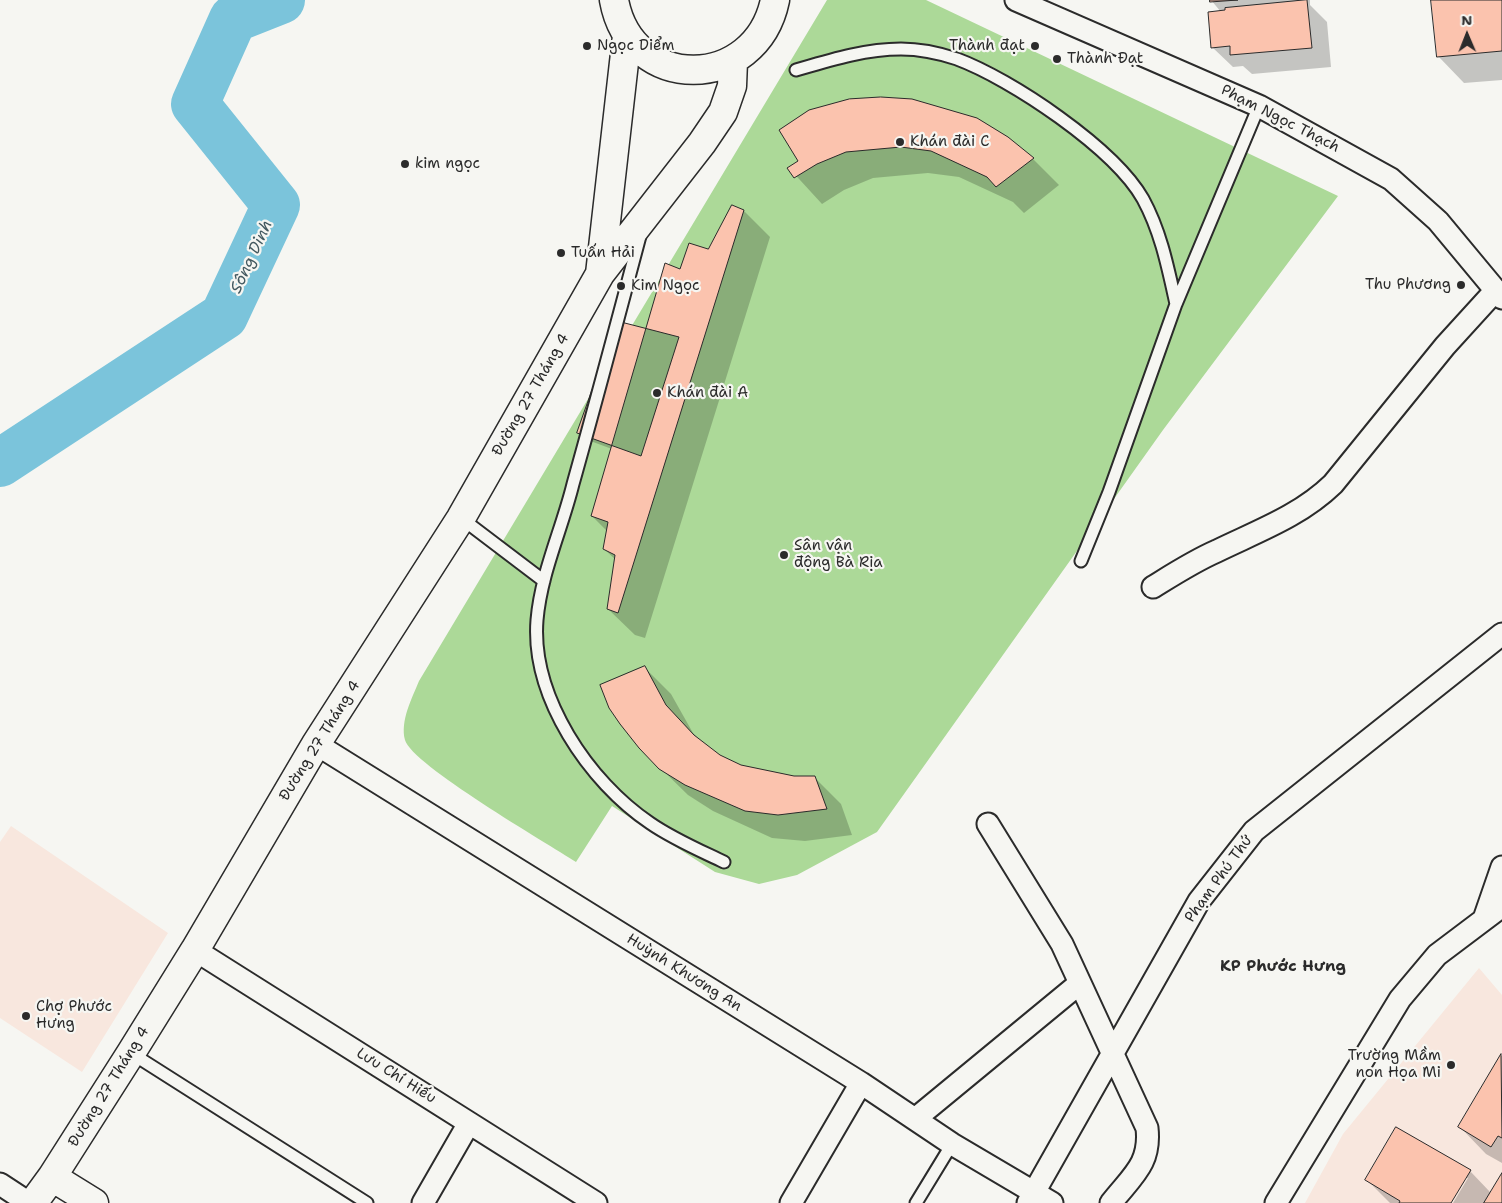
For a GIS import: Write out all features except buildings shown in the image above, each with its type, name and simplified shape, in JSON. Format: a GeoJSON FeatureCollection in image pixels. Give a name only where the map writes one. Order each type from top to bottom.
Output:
{"type":"FeatureCollection","features":[{"type":"Feature","properties":{"kind":"street"},"geometry":{"type":"LineString","coordinates":[[614,0],[617,18],[627,36],[647,55],[665,65],[684,70],[704,70],[733,61],[756,42],[772,17],[775,0]]}},
{"type":"Feature","properties":{"kind":"street","name":"Phạm Ngọc Thạch"},"geometry":{"type":"LineString","coordinates":[[1016,0],[1259,106],[1391,179],[1438,221],[1499,294]]}},
{"type":"Feature","properties":{"kind":"street","name":"Đường 27 Tháng 4"},"geometry":{"type":"LineString","coordinates":[[600,274],[627,36]]}},
{"type":"Feature","properties":{"kind":"street","name":"Đường 27 Tháng 4"},"geometry":{"type":"LineString","coordinates":[[33,1203],[52,1177],[195,950],[316,744],[461,518],[600,274],[702,143],[722,112],[732,86],[733,61]]}},
{"type":"Feature","properties":{"kind":"street"},"geometry":{"type":"LineString","coordinates":[[1153,587],[1190,564],[1267,529],[1315,502],[1333,484],[1445,346],[1499,294]]}},
{"type":"Feature","properties":{"kind":"street","name":"Phạm Phú Thứ"},"geometry":{"type":"LineString","coordinates":[[1031,1197],[1199,901],[1254,831],[1502,634]]}},
{"type":"Feature","properties":{"kind":"street","name":"Huỳnh Khương An"},"geometry":{"type":"LineString","coordinates":[[316,744],[860,1083],[1031,1197],[1052,1203]]}},
{"type":"Feature","properties":{"kind":"street"},"geometry":{"type":"LineString","coordinates":[[988,824],[1062,944],[1147,1128],[1149,1144],[1146,1159],[1112,1203]]}},
{"type":"Feature","properties":{"kind":"street"},"geometry":{"type":"LineString","coordinates":[[1484,919],[1502,867]]}},
{"type":"Feature","properties":{"kind":"street"},"geometry":{"type":"LineString","coordinates":[[1276,1203],[1400,999],[1437,955],[1502,906]]}},
{"type":"Feature","properties":{"kind":"street","name":"Lưu Chí Hiếu"},"geometry":{"type":"LineString","coordinates":[[195,950],[596,1203]]}},
{"type":"Feature","properties":{"kind":"street"},"geometry":{"type":"LineString","coordinates":[[916,1119],[1080,983]]}},
{"type":"Feature","properties":{"kind":"street"},"geometry":{"type":"LineString","coordinates":[[791,1203],[860,1083]]}},
{"type":"Feature","properties":{"kind":"street"},"geometry":{"type":"LineString","coordinates":[[423,1203],[469,1123]]}},
{"type":"Feature","properties":{"kind":"street"},"geometry":{"type":"LineString","coordinates":[[52,1177],[94,1203]]}},
{"type":"Feature","properties":{"kind":"street"},"geometry":{"type":"LineString","coordinates":[[0,1184],[28,1203]]}},
{"type":"Feature","properties":{"kind":"lane"},"geometry":{"type":"LineString","coordinates":[[796,70],[871,52],[901,49],[932,52],[956,59],[984,71],[1020,92],[1059,117],[1098,149],[1126,177],[1142,198],[1157,231],[1176,304]]}},
{"type":"Feature","properties":{"kind":"lane"},"geometry":{"type":"LineString","coordinates":[[1081,561],[1113,483],[1176,304],[1259,106]]}},
{"type":"Feature","properties":{"kind":"lane"},"geometry":{"type":"LineString","coordinates":[[646,215],[570,496],[544,581],[537,620],[538,656],[547,688],[574,745],[622,802],[650,823],[724,862]]}},
{"type":"Feature","properties":{"kind":"lane"},"geometry":{"type":"LineString","coordinates":[[461,518],[544,581]]}},
{"type":"Feature","properties":{"kind":"lane"},"geometry":{"type":"LineString","coordinates":[[131,1052],[367,1203]]}},
{"type":"Feature","properties":{"kind":"lane"},"geometry":{"type":"LineString","coordinates":[[916,1203],[952,1144]]}},
{"type":"Feature","properties":{"kind":"shaded area"},"geometry":{"type":"Polygon","coordinates":[[[11,826],[168,933],[82,1072],[0,1018],[0,842],[11,826]]]}},
{"type":"Feature","properties":{"kind":"shaded area","name":"Trường Mầm non Họa Mi"},"geometry":{"type":"Polygon","coordinates":[[[1479,968],[1502,995],[1502,1203],[1305,1203],[1343,1134],[1479,968]]]}},
{"type":"Feature","properties":{"kind":"green space","name":"Sân vận động Bà Rịa"},"geometry":{"type":"Polygon","coordinates":[[[827,0],[926,0],[1338,196],[1163,430],[877,832],[797,875],[759,884],[715,872],[612,806],[576,862],[455,785],[413,752],[405,740],[405,717],[419,681],[827,0]]]}},
{"type":"Feature","properties":{"kind":"waterway","name":"Sông Dinh"},"geometry":{"type":"LineString","coordinates":[[0,463],[224,316],[276,205],[195,104],[233,19],[281,0]]}},
{"type":"Feature","properties":{"kind":"place","name":"Ngọc Diểm"},"geometry":{"type":"Point","coordinates":[587,46]}},
{"type":"Feature","properties":{"kind":"place","name":"Thành đạt"},"geometry":{"type":"Point","coordinates":[1035,46]}},
{"type":"Feature","properties":{"kind":"place","name":"Thành Đạt"},"geometry":{"type":"Point","coordinates":[1057,59]}},
{"type":"Feature","properties":{"kind":"place","name":"Khán đài C"},"geometry":{"type":"Point","coordinates":[900,142]}},
{"type":"Feature","properties":{"kind":"place","name":"kim ngọc"},"geometry":{"type":"Point","coordinates":[405,164]}},
{"type":"Feature","properties":{"kind":"place","name":"Tuấn Hải"},"geometry":{"type":"Point","coordinates":[561,253]}},
{"type":"Feature","properties":{"kind":"place","name":"Thu Phương"},"geometry":{"type":"Point","coordinates":[1461,285]}},
{"type":"Feature","properties":{"kind":"place","name":"Kim Ngọc"},"geometry":{"type":"Point","coordinates":[621,286]}},
{"type":"Feature","properties":{"kind":"place","name":"Khán đài A"},"geometry":{"type":"Point","coordinates":[657,393]}},
{"type":"Feature","properties":{"kind":"place","name":"Sân vận động Bà Rịa"},"geometry":{"type":"Point","coordinates":[784,555]}},
{"type":"Feature","properties":{"kind":"place","name":"Chợ Phước Hưng"},"geometry":{"type":"Point","coordinates":[26,1016]}},
{"type":"Feature","properties":{"kind":"place","name":"Trường Mầm non Họa Mi"},"geometry":{"type":"Point","coordinates":[1451,1065]}},
{"type":"Feature","properties":{"kind":"district","name":"KP Phước Hưng"},"geometry":{"type":"Point","coordinates":[1283,967]}}]}
